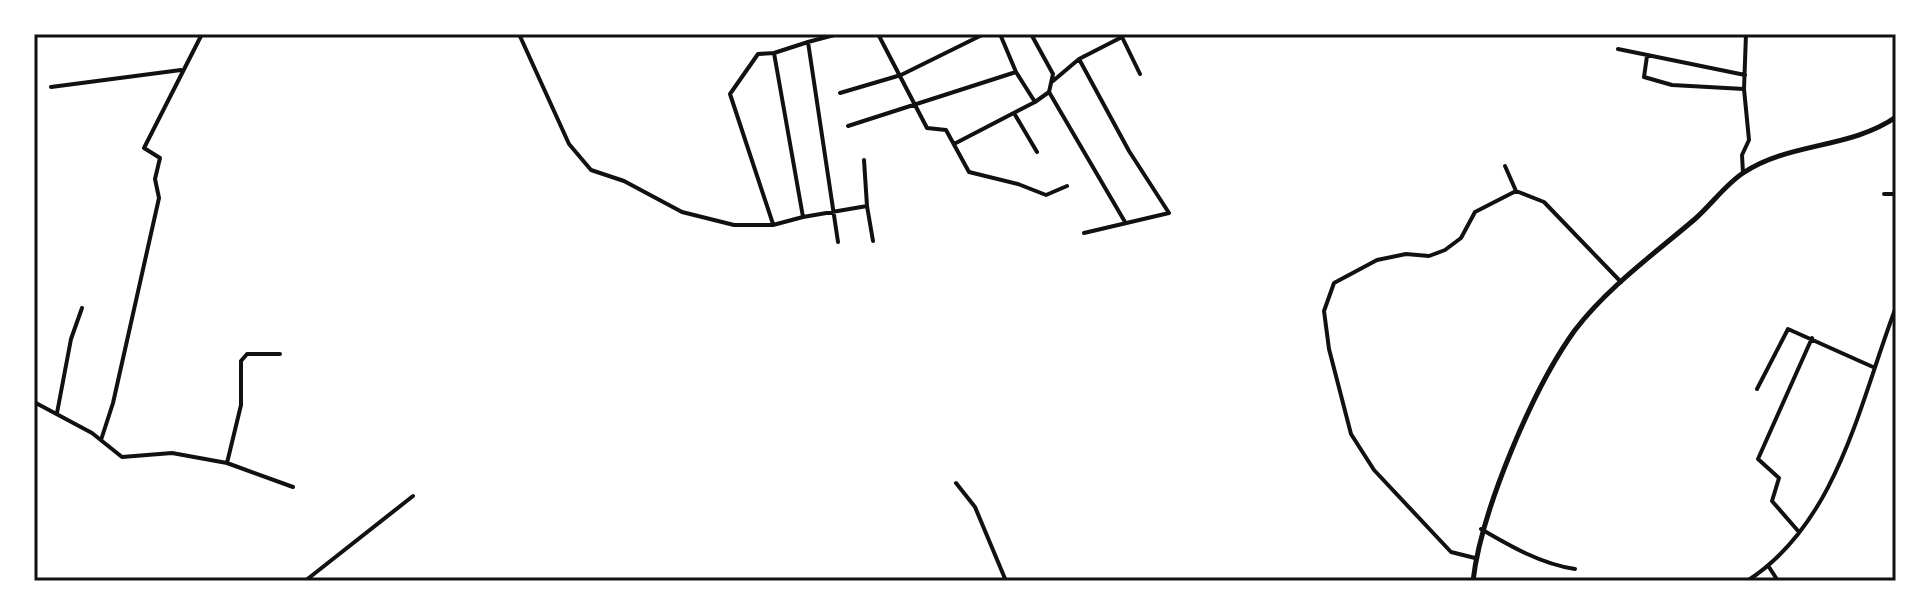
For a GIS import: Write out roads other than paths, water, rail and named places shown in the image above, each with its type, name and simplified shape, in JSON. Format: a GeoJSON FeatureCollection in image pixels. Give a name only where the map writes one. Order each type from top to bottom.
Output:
{"type":"FeatureCollection","features":[{"type":"Feature","properties":{"kind":"main road"},"geometry":{"type":"LineString","coordinates":[[1473,581],[1481,529],[1520,432],[1574,332],[1621,282],[1708,208],[1743,173],[1798,152],[1857,138],[1896,117]]}},
{"type":"Feature","properties":{"kind":"street"},"geometry":{"type":"LineString","coordinates":[[101,440],[113,403],[159,198],[155,179],[160,158],[144,148],[202,34]]}},
{"type":"Feature","properties":{"kind":"street"},"geometry":{"type":"LineString","coordinates":[[519,34],[569,144],[591,170],[624,181],[682,212],[734,225],[773,225],[867,206]]}},
{"type":"Feature","properties":{"kind":"street"},"geometry":{"type":"LineString","coordinates":[[773,225],[730,94],[758,54],[774,53],[821,36],[838,34]]}},
{"type":"Feature","properties":{"kind":"street"},"geometry":{"type":"LineString","coordinates":[[878,34],[927,128],[946,130],[969,172],[1018,184],[1046,195],[1067,186]]}},
{"type":"Feature","properties":{"kind":"street"},"geometry":{"type":"LineString","coordinates":[[840,93],[901,75],[984,34]]}},
{"type":"Feature","properties":{"kind":"street"},"geometry":{"type":"LineString","coordinates":[[1000,34],[1016,72],[1035,102]]}},
{"type":"Feature","properties":{"kind":"street"},"geometry":{"type":"LineString","coordinates":[[1031,34],[1053,74],[1049,92],[1125,222]]}},
{"type":"Feature","properties":{"kind":"street"},"geometry":{"type":"LineString","coordinates":[[1743,173],[1742,155],[1749,140],[1744,89],[1746,34]]}},
{"type":"Feature","properties":{"kind":"street"},"geometry":{"type":"LineString","coordinates":[[1051,82],[1079,59],[1121,35],[1140,74]]}},
{"type":"Feature","properties":{"kind":"street"},"geometry":{"type":"LineString","coordinates":[[808,42],[838,242]]}},
{"type":"Feature","properties":{"kind":"street"},"geometry":{"type":"LineString","coordinates":[[1618,49],[1745,75]]}},
{"type":"Feature","properties":{"kind":"street"},"geometry":{"type":"LineString","coordinates":[[774,53],[803,217]]}},
{"type":"Feature","properties":{"kind":"street"},"geometry":{"type":"LineString","coordinates":[[1647,56],[1644,77],[1672,85],[1744,89]]}},
{"type":"Feature","properties":{"kind":"street"},"geometry":{"type":"LineString","coordinates":[[1079,59],[1129,151],[1169,213],[1125,222],[1100,232],[1084,233]]}},
{"type":"Feature","properties":{"kind":"street"},"geometry":{"type":"LineString","coordinates":[[51,87],[181,70]]}},
{"type":"Feature","properties":{"kind":"street"},"geometry":{"type":"LineString","coordinates":[[848,126],[916,107],[1016,72]]}},
{"type":"Feature","properties":{"kind":"street"},"geometry":{"type":"LineString","coordinates":[[954,144],[1049,92]]}},
{"type":"Feature","properties":{"kind":"street"},"geometry":{"type":"LineString","coordinates":[[1014,113],[1037,152]]}},
{"type":"Feature","properties":{"kind":"street"},"geometry":{"type":"LineString","coordinates":[[864,160],[873,241]]}},
{"type":"Feature","properties":{"kind":"street"},"geometry":{"type":"LineString","coordinates":[[1505,166],[1516,191],[1544,202],[1621,282]]}},
{"type":"Feature","properties":{"kind":"street"},"geometry":{"type":"LineString","coordinates":[[1475,558],[1451,552],[1374,470],[1351,434],[1329,349],[1324,311],[1334,283],[1377,260],[1406,254],[1429,256],[1445,250],[1461,238],[1475,212],[1516,191]]}},
{"type":"Feature","properties":{"kind":"street"},"geometry":{"type":"LineString","coordinates":[[1884,194],[1896,194]]}},
{"type":"Feature","properties":{"kind":"street"},"geometry":{"type":"LineString","coordinates":[[34,268],[35,259]]}},
{"type":"Feature","properties":{"kind":"street"},"geometry":{"type":"LineString","coordinates":[[1747,581],[1769,567],[1799,532],[1841,465],[1896,307]]}},
{"type":"Feature","properties":{"kind":"street"},"geometry":{"type":"LineString","coordinates":[[57,413],[71,339],[82,308]]}},
{"type":"Feature","properties":{"kind":"street"},"geometry":{"type":"LineString","coordinates":[[1757,389],[1788,329],[1873,367]]}},
{"type":"Feature","properties":{"kind":"street"},"geometry":{"type":"LineString","coordinates":[[1799,532],[1772,501],[1779,478],[1758,459],[1812,338]]}},
{"type":"Feature","properties":{"kind":"street"},"geometry":{"type":"LineString","coordinates":[[227,463],[241,405],[241,361],[247,354],[280,354]]}},
{"type":"Feature","properties":{"kind":"street"},"geometry":{"type":"LineString","coordinates":[[34,402],[101,440],[122,457],[172,453],[227,463],[293,487]]}},
{"type":"Feature","properties":{"kind":"street"},"geometry":{"type":"LineString","coordinates":[[956,483],[975,507],[1006,581]]}},
{"type":"Feature","properties":{"kind":"street"},"geometry":{"type":"LineString","coordinates":[[305,581],[413,496]]}},
{"type":"Feature","properties":{"kind":"street"},"geometry":{"type":"LineString","coordinates":[[1481,529],[1511,547],[1558,567],[1575,569]]}},
{"type":"Feature","properties":{"kind":"street"},"geometry":{"type":"LineString","coordinates":[[1769,567],[1778,581]]}}]}
